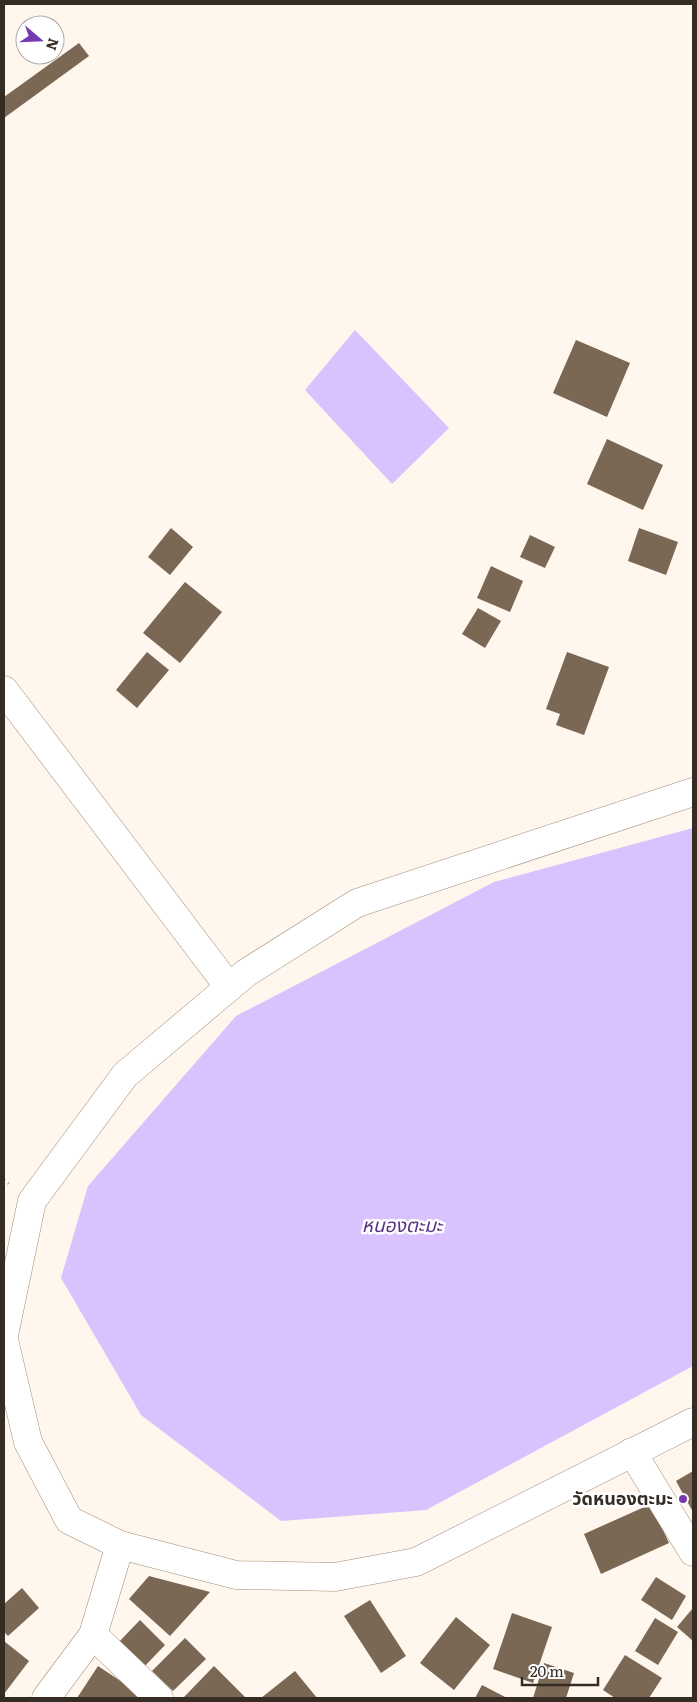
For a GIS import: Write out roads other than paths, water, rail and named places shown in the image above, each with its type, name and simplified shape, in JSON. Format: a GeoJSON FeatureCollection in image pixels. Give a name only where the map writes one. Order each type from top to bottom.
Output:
{"type":"FeatureCollection","features":[{"type":"Feature","properties":{"kind":"street"},"geometry":{"type":"LineString","coordinates":[[4,690],[228,987]]}},
{"type":"Feature","properties":{"kind":"street"},"geometry":{"type":"LineString","coordinates":[[4,1336],[32,1201],[125,1075],[228,987],[246,973],[357,903],[693,792]]}},
{"type":"Feature","properties":{"kind":"street"},"geometry":{"type":"LineString","coordinates":[[4,1340],[28,1442],[69,1520],[120,1545],[236,1575],[335,1577],[416,1562],[693,1422]]}},
{"type":"Feature","properties":{"kind":"street"},"geometry":{"type":"LineString","coordinates":[[632,1452],[693,1552]]}},
{"type":"Feature","properties":{"kind":"street"},"geometry":{"type":"LineString","coordinates":[[46,1698],[93,1635],[120,1545]]}},
{"type":"Feature","properties":{"kind":"street"},"geometry":{"type":"LineString","coordinates":[[93,1635],[159,1698]]}},
{"type":"Feature","properties":{"kind":"water"},"geometry":{"type":"Polygon","coordinates":[[[355,330],[449,428],[392,484],[305,390],[355,330]]]}},
{"type":"Feature","properties":{"kind":"water","name":"หนองตะมะ"},"geometry":{"type":"Polygon","coordinates":[[[693,828],[693,1366],[426,1510],[281,1521],[141,1415],[61,1278],[88,1186],[236,1016],[494,882],[693,828]]]}},
{"type":"Feature","properties":{"kind":"place","name":"วัดหนองตะมะ"},"geometry":{"type":"Point","coordinates":[683,1499]}}]}
